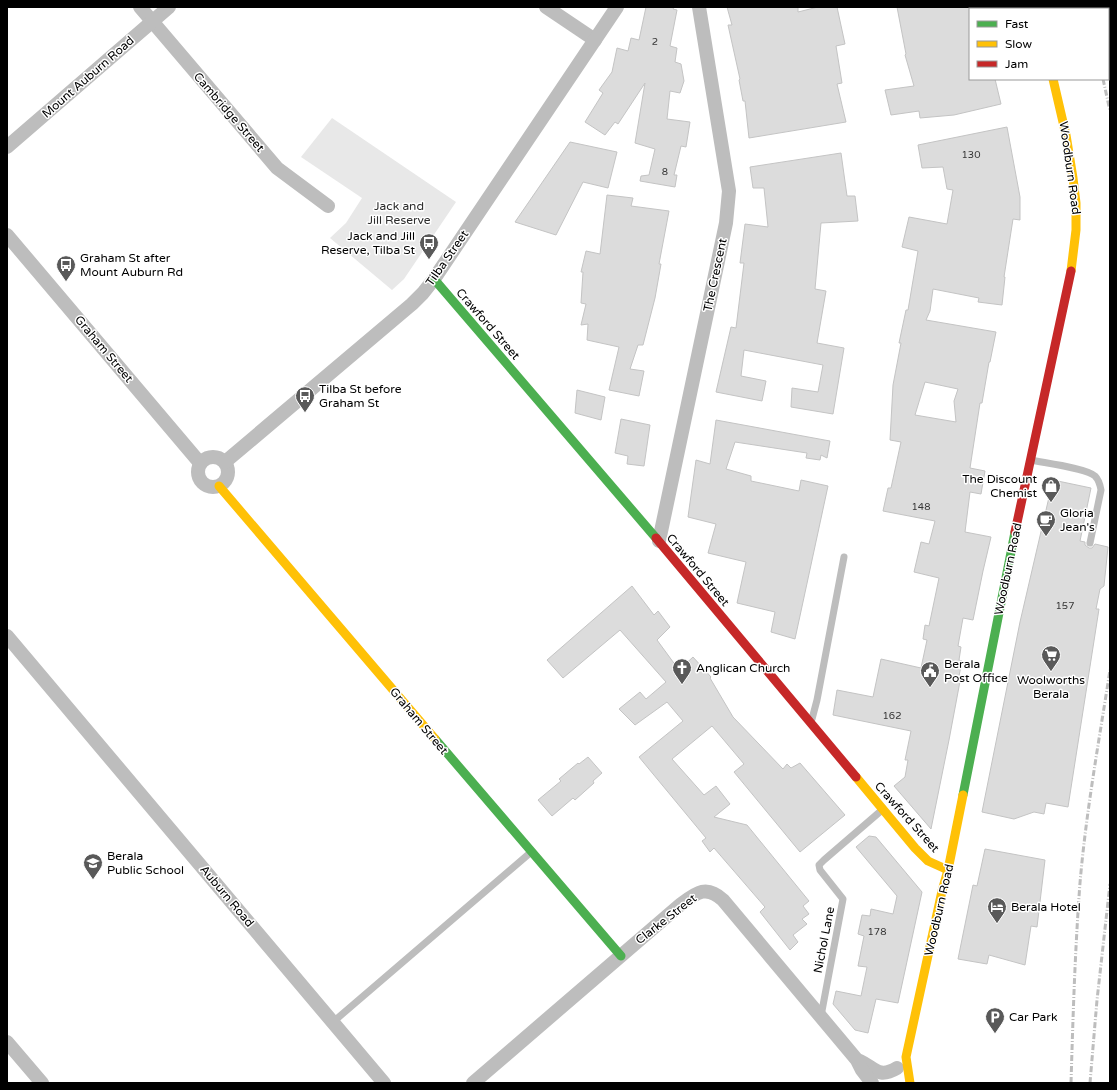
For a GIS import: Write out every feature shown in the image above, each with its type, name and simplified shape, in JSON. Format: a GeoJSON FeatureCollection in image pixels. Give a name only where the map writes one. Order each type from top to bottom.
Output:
{"type":"FeatureCollection","features":[{"type":"Feature","properties":{"kind":"street","name":"Cambridge Street"},"geometry":{"type":"LineString","coordinates":[[140,7],[277,168],[328,206]]}},
{"type":"Feature","properties":{"kind":"street","name":"Mount Auburn Road"},"geometry":{"type":"LineString","coordinates":[[7,147],[169,7]]}},
{"type":"Feature","properties":{"kind":"street"},"geometry":{"type":"LineString","coordinates":[[546,7],[595,40]]}},
{"type":"Feature","properties":{"kind":"street","name":"Tilba Street"},"geometry":{"type":"LineString","coordinates":[[225,462],[412,304],[423,293],[434,279],[617,7]]}},
{"type":"Feature","properties":{"kind":"street","name":"The Crescent"},"geometry":{"type":"LineString","coordinates":[[659,541],[726,223],[729,191],[699,7]]}},
{"type":"Feature","properties":{"kind":"street","name":"Woodburn Road"},"geometry":{"type":"LineString","coordinates":[[910,1083],[906,1057],[948,870],[1002,595],[1076,240],[1076,197],[1062,112],[1053,80]]}},
{"type":"Feature","properties":{"kind":"street","name":"Graham Street"},"geometry":{"type":"LineString","coordinates":[[7,236],[200,463]]}},
{"type":"Feature","properties":{"kind":"street","name":"Crawford Street"},"geometry":{"type":"LineString","coordinates":[[434,279],[659,541],[915,848],[928,861],[948,870]]}},
{"type":"Feature","properties":{"kind":"street"},"geometry":{"type":"LineString","coordinates":[[215,456],[225,462],[228,466],[228,472],[224,483],[214,487],[208,487],[203,484],[199,480],[197,474],[197,468],[200,463],[204,459],[215,456]]}},
{"type":"Feature","properties":{"kind":"street","name":"Graham Street"},"geometry":{"type":"LineString","coordinates":[[219,486],[621,956]]}},
{"type":"Feature","properties":{"kind":"street","name":"Auburn Road"},"geometry":{"type":"LineString","coordinates":[[7,636],[384,1083]]}},
{"type":"Feature","properties":{"kind":"street","name":"Clarke Street"},"geometry":{"type":"LineString","coordinates":[[473,1083],[693,895],[701,892],[717,894],[723,900],[857,1060],[862,1070],[872,1083]]}},
{"type":"Feature","properties":{"kind":"street"},"geometry":{"type":"LineString","coordinates":[[7,1042],[42,1083]]}},
{"type":"Feature","properties":{"kind":"street","name":"Woodburn Road"},"geometry":{"type":"LineString","coordinates":[[894,1083],[897,1068],[906,1057]]}},
{"type":"Feature","properties":{"kind":"street","name":"Clarke Street"},"geometry":{"type":"LineString","coordinates":[[857,1060],[867,1064],[874,1070],[883,1073],[897,1068]]}},
{"type":"Feature","properties":{"kind":"lane"},"geometry":{"type":"LineString","coordinates":[[1031,460],[1085,471],[1094,475],[1098,479],[1101,490],[1090,543]]}},
{"type":"Feature","properties":{"kind":"lane"},"geometry":{"type":"LineString","coordinates":[[811,724],[817,700],[844,558]]}},
{"type":"Feature","properties":{"kind":"lane","name":"Nichol Lane"},"geometry":{"type":"LineString","coordinates":[[820,1016],[843,899],[820,870],[819,865],[883,809]]}},
{"type":"Feature","properties":{"kind":"lane"},"geometry":{"type":"LineString","coordinates":[[333,1022],[531,852]]}},
{"type":"Feature","properties":{"kind":"green space","name":"Jack and Jill Reserve"},"geometry":{"type":"Polygon","coordinates":[[[332,118],[456,202],[404,279],[392,290],[330,238],[346,223],[362,198],[301,157],[332,118]]]}},
{"type":"Feature","properties":{"kind":"building"},"geometry":{"type":"Polygon","coordinates":[[[646,7],[674,7],[673,9],[677,10],[670,46],[677,48],[675,62],[681,64],[684,81],[680,93],[670,91],[667,119],[690,122],[686,147],[681,146],[674,175],[677,175],[675,187],[640,181],[641,176],[649,175],[655,149],[635,143],[645,83],[618,124],[615,122],[605,135],[585,122],[603,93],[599,90],[612,72],[617,48],[628,51],[631,38],[639,40],[646,7]]]}},
{"type":"Feature","properties":{"kind":"building"},"geometry":{"type":"Polygon","coordinates":[[[727,7],[798,7],[798,12],[818,7],[837,7],[845,44],[836,46],[842,83],[837,84],[846,122],[749,138],[745,101],[743,101],[740,79],[728,25],[732,25],[727,7]]]}},
{"type":"Feature","properties":{"kind":"building"},"geometry":{"type":"Polygon","coordinates":[[[897,7],[970,7],[969,80],[995,80],[1001,104],[954,115],[920,118],[919,111],[891,115],[885,90],[914,86],[905,55],[897,7]]]}},
{"type":"Feature","properties":{"kind":"building"},"geometry":{"type":"Polygon","coordinates":[[[1007,127],[1020,197],[1020,220],[1013,219],[1004,277],[1002,305],[978,302],[979,298],[933,289],[930,311],[926,320],[996,332],[982,403],[980,403],[970,468],[985,471],[981,494],[970,492],[965,532],[991,537],[973,620],[963,618],[958,646],[961,647],[959,660],[962,661],[959,676],[961,676],[931,829],[894,786],[905,777],[908,760],[905,760],[911,731],[833,715],[837,690],[873,697],[881,659],[921,668],[927,640],[923,639],[925,625],[929,626],[939,578],[914,572],[921,542],[929,544],[935,521],[883,511],[888,488],[891,488],[901,442],[890,440],[893,385],[901,343],[899,343],[906,310],[908,310],[918,251],[902,247],[909,217],[947,224],[953,190],[947,189],[943,167],[922,168],[918,145],[1007,127]],[[925,382],[915,415],[956,422],[954,401],[958,389],[925,382]]]}},
{"type":"Feature","properties":{"kind":"building"},"geometry":{"type":"Polygon","coordinates":[[[570,142],[617,152],[608,188],[583,182],[556,235],[515,222],[570,142]]]}},
{"type":"Feature","properties":{"kind":"building"},"geometry":{"type":"Polygon","coordinates":[[[841,153],[847,196],[855,196],[858,221],[821,223],[815,289],[826,291],[817,343],[844,348],[833,414],[791,407],[792,388],[818,392],[823,365],[744,350],[741,376],[766,381],[762,401],[716,392],[731,327],[736,328],[744,263],[740,263],[745,224],[768,227],[764,188],[753,188],[750,167],[841,153]]]}},
{"type":"Feature","properties":{"kind":"building"},"geometry":{"type":"Polygon","coordinates":[[[607,195],[633,198],[631,206],[669,211],[659,264],[661,264],[655,298],[643,345],[638,345],[630,369],[644,371],[639,396],[609,390],[619,347],[587,340],[588,324],[581,325],[586,304],[581,303],[583,272],[581,272],[586,251],[600,254],[607,195]]]}},
{"type":"Feature","properties":{"kind":"building"},"geometry":{"type":"Polygon","coordinates":[[[577,390],[605,397],[601,420],[575,413],[577,390]]]}},
{"type":"Feature","properties":{"kind":"building"},"geometry":{"type":"Polygon","coordinates":[[[621,419],[650,425],[644,466],[627,464],[628,456],[615,453],[621,419]]]}},
{"type":"Feature","properties":{"kind":"building"},"geometry":{"type":"Polygon","coordinates":[[[716,420],[830,441],[827,458],[821,455],[820,460],[806,458],[807,453],[735,442],[726,469],[751,476],[751,481],[799,491],[801,480],[828,486],[795,639],[771,632],[775,612],[737,603],[746,562],[708,553],[716,524],[688,517],[696,460],[710,464],[716,420]]]}},
{"type":"Feature","properties":{"kind":"building"},"geometry":{"type":"Polygon","coordinates":[[[1053,480],[1091,488],[1080,541],[1085,542],[1085,545],[1089,548],[1092,548],[1095,544],[1108,547],[1104,586],[1100,589],[1096,609],[1099,609],[1068,807],[1046,803],[1044,814],[1034,812],[1014,819],[982,812],[1020,622],[1053,480]]]}},
{"type":"Feature","properties":{"kind":"building"},"geometry":{"type":"Polygon","coordinates":[[[632,586],[654,615],[658,611],[670,627],[657,640],[679,670],[693,657],[711,677],[710,678],[733,717],[783,769],[787,764],[791,768],[800,763],[845,815],[800,852],[734,772],[744,764],[712,726],[672,759],[704,795],[716,786],[730,804],[714,817],[747,825],[809,901],[803,906],[809,914],[802,919],[807,924],[793,935],[798,942],[790,950],[760,912],[765,907],[714,848],[710,852],[702,841],[706,838],[639,757],[683,721],[667,702],[635,725],[619,709],[640,692],[646,699],[666,682],[620,630],[563,678],[547,660],[632,586]]]}},
{"type":"Feature","properties":{"kind":"building"},"geometry":{"type":"Polygon","coordinates":[[[588,757],[602,773],[593,781],[594,783],[575,800],[573,798],[552,816],[538,800],[561,781],[559,779],[578,763],[579,764],[588,757]]]}},
{"type":"Feature","properties":{"kind":"building"},"geometry":{"type":"Polygon","coordinates":[[[869,836],[876,837],[922,892],[898,1003],[876,999],[868,1033],[855,1030],[833,1004],[836,991],[861,996],[867,967],[858,966],[864,936],[858,934],[862,915],[870,916],[871,909],[893,914],[897,896],[856,847],[869,836]]]}},
{"type":"Feature","properties":{"kind":"building"},"geometry":{"type":"Polygon","coordinates":[[[985,849],[1045,860],[1037,927],[1031,926],[1025,965],[989,955],[987,964],[958,959],[973,885],[977,886],[985,849]]]}},
{"type":"Feature","properties":{"kind":"railway"},"geometry":{"type":"LineString","coordinates":[[1103,80],[1110,111]]}},
{"type":"Feature","properties":{"kind":"railway"},"geometry":{"type":"LineString","coordinates":[[1071,1083],[1075,958],[1080,883],[1089,803],[1110,670]]}},
{"type":"Feature","properties":{"kind":"railway"},"geometry":{"type":"LineString","coordinates":[[1090,1083],[1097,1000],[1110,884]]}},
{"type":"Feature","properties":{"kind":"traffic: fast"},"geometry":{"type":"LineString","coordinates":[[434,279],[656,538]]}},
{"type":"Feature","properties":{"kind":"traffic: fast"},"geometry":{"type":"LineString","coordinates":[[963,795],[1015,532]]}},
{"type":"Feature","properties":{"kind":"traffic: fast"},"geometry":{"type":"LineString","coordinates":[[435,739],[621,956]]}},
{"type":"Feature","properties":{"kind":"traffic: slow"},"geometry":{"type":"LineString","coordinates":[[1053,80],[1066,135],[1076,203],[1076,230],[1071,271]]}},
{"type":"Feature","properties":{"kind":"traffic: slow"},"geometry":{"type":"LineString","coordinates":[[219,486],[435,739]]}},
{"type":"Feature","properties":{"kind":"traffic: slow"},"geometry":{"type":"LineString","coordinates":[[856,777],[915,848],[928,861],[948,870]]}},
{"type":"Feature","properties":{"kind":"traffic: slow"},"geometry":{"type":"LineString","coordinates":[[910,1083],[906,1057],[942,891],[948,870],[963,795]]}},
{"type":"Feature","properties":{"kind":"traffic: jam"},"geometry":{"type":"LineString","coordinates":[[1015,532],[1071,271]]}},
{"type":"Feature","properties":{"kind":"traffic: jam"},"geometry":{"type":"LineString","coordinates":[[656,538],[856,777]]}},
{"type":"Feature","properties":{"kind":"place","name":"Jack and Jill Reserve, Tilba St"},"geometry":{"type":"Point","coordinates":[429,260]}},
{"type":"Feature","properties":{"kind":"place","name":"Graham St after Mount Auburn Rd"},"geometry":{"type":"Point","coordinates":[66,282]}},
{"type":"Feature","properties":{"kind":"place","name":"Tilba St before Graham St"},"geometry":{"type":"Point","coordinates":[305,413]}},
{"type":"Feature","properties":{"kind":"place","name":"The Discount Chemist"},"geometry":{"type":"Point","coordinates":[1051,503]}},
{"type":"Feature","properties":{"kind":"place","name":"Gloria Jean's"},"geometry":{"type":"Point","coordinates":[1046,537]}},
{"type":"Feature","properties":{"kind":"place","name":"Woolworths Berala"},"geometry":{"type":"Point","coordinates":[1051,672]}},
{"type":"Feature","properties":{"kind":"place","name":"Anglican Church"},"geometry":{"type":"Point","coordinates":[682,685]}},
{"type":"Feature","properties":{"kind":"place","name":"Berala Post Office"},"geometry":{"type":"Point","coordinates":[930,688]}},
{"type":"Feature","properties":{"kind":"place","name":"Berala Public School"},"geometry":{"type":"Point","coordinates":[93,880]}},
{"type":"Feature","properties":{"kind":"place","name":"Berala Hotel"},"geometry":{"type":"Point","coordinates":[997,924]}},
{"type":"Feature","properties":{"kind":"place","name":"Car Park"},"geometry":{"type":"Point","coordinates":[995,1034]}}]}
